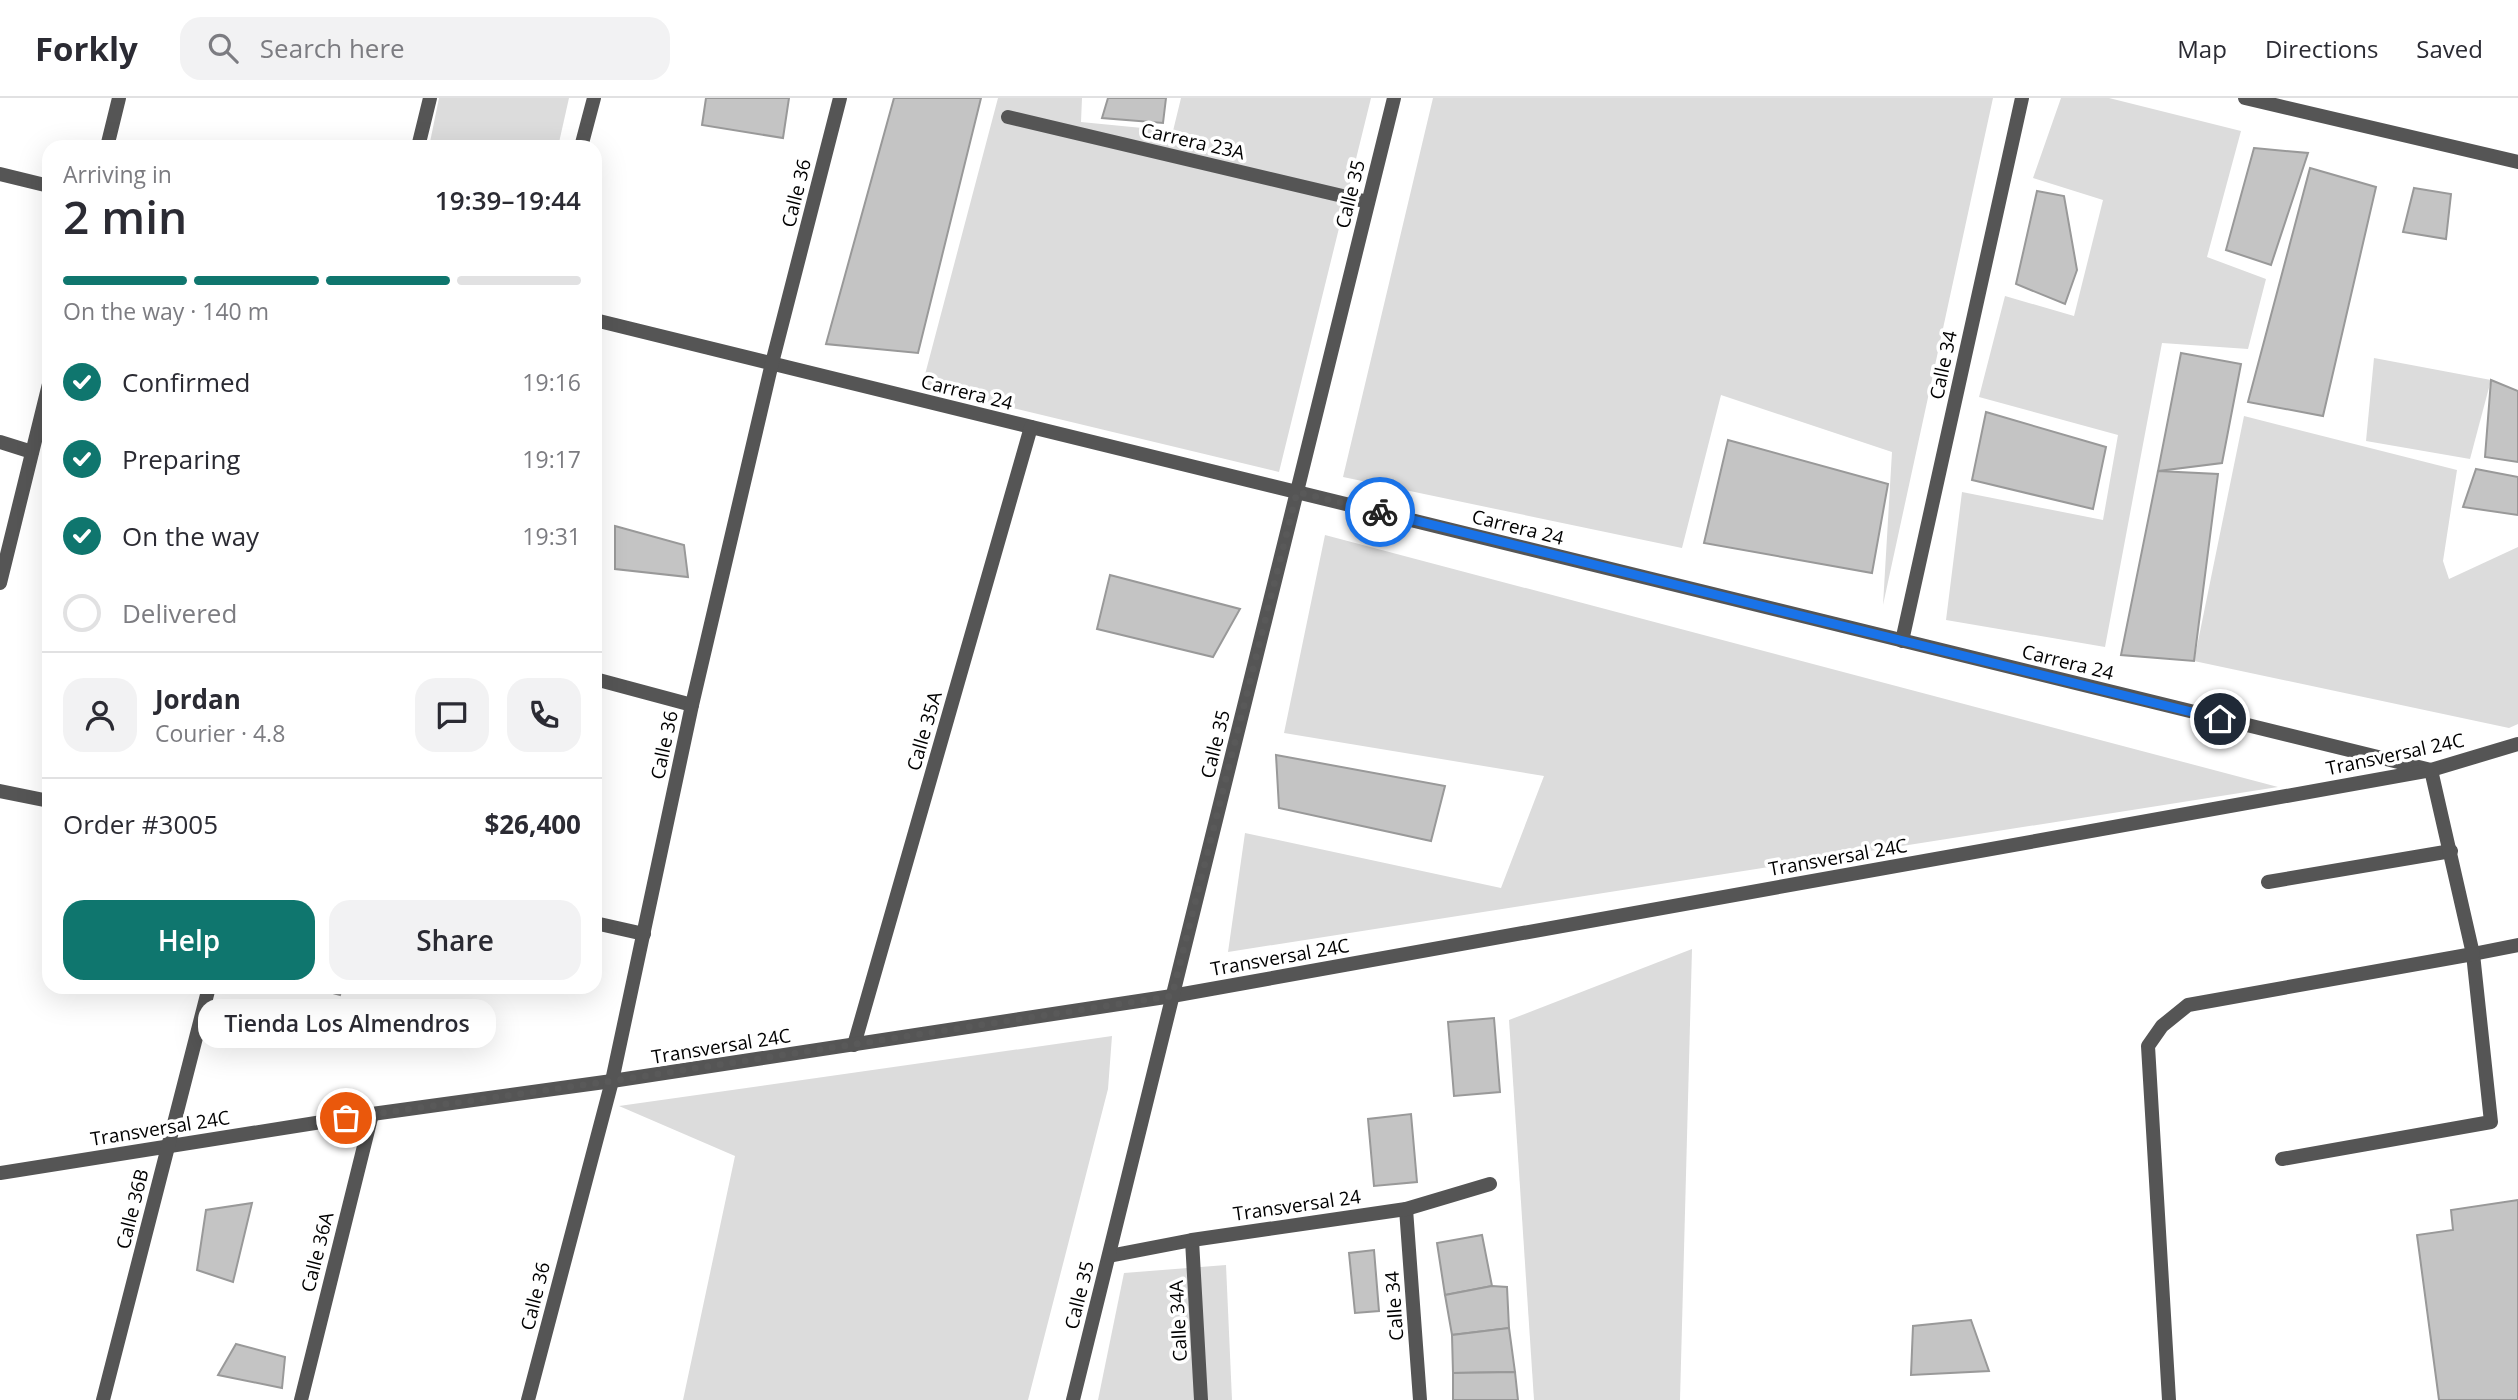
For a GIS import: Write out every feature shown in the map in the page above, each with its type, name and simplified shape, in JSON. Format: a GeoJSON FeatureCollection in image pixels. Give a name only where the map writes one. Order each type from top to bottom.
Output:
{"type":"FeatureCollection","features":[{"type":"Feature","properties":{"kind":"street"},"geometry":{"type":"LineString","coordinates":[[109,140],[119,98]]}},
{"type":"Feature","properties":{"kind":"street"},"geometry":{"type":"LineString","coordinates":[[420,140],[430,98]]}},
{"type":"Feature","properties":{"kind":"street"},"geometry":{"type":"LineString","coordinates":[[583,140],[594,98]]}},
{"type":"Feature","properties":{"kind":"street","name":"Calle 36"},"geometry":{"type":"LineString","coordinates":[[528,1400],[612,1081],[692,705],[772,363],[840,98]]}},
{"type":"Feature","properties":{"kind":"street","name":"Calle 35"},"geometry":{"type":"LineString","coordinates":[[1073,1400],[1394,98]]}},
{"type":"Feature","properties":{"kind":"street","name":"Calle 34"},"geometry":{"type":"LineString","coordinates":[[1902,641],[2022,98]]}},
{"type":"Feature","properties":{"kind":"street"},"geometry":{"type":"LineString","coordinates":[[2245,98],[2518,162]]}},
{"type":"Feature","properties":{"kind":"street","name":"Carrera 23A"},"geometry":{"type":"LineString","coordinates":[[1008,117],[1368,202]]}},
{"type":"Feature","properties":{"kind":"street"},"geometry":{"type":"LineString","coordinates":[[0,174],[42,184]]}},
{"type":"Feature","properties":{"kind":"street","name":"Carrera 24"},"geometry":{"type":"LineString","coordinates":[[602,322],[2431,770]]}},
{"type":"Feature","properties":{"kind":"street"},"geometry":{"type":"LineString","coordinates":[[0,583],[42,412]]}},
{"type":"Feature","properties":{"kind":"street","name":"Calle 35A"},"geometry":{"type":"LineString","coordinates":[[854,1045],[1031,427]]}},
{"type":"Feature","properties":{"kind":"street"},"geometry":{"type":"LineString","coordinates":[[0,442],[32,452]]}},
{"type":"Feature","properties":{"kind":"street"},"geometry":{"type":"LineString","coordinates":[[602,681],[692,705]]}},
{"type":"Feature","properties":{"kind":"street","name":"Transversal 24C"},"geometry":{"type":"LineString","coordinates":[[0,1173],[372,1114],[612,1081],[1172,996],[2431,770],[2518,744]]}},
{"type":"Feature","properties":{"kind":"street"},"geometry":{"type":"LineString","coordinates":[[2282,1159],[2491,1122],[2473,954],[2431,770]]}},
{"type":"Feature","properties":{"kind":"street"},"geometry":{"type":"LineString","coordinates":[[0,791],[42,800]]}},
{"type":"Feature","properties":{"kind":"street"},"geometry":{"type":"LineString","coordinates":[[2268,882],[2451,851]]}},
{"type":"Feature","properties":{"kind":"street"},"geometry":{"type":"LineString","coordinates":[[602,925],[644,934]]}},
{"type":"Feature","properties":{"kind":"street"},"geometry":{"type":"LineString","coordinates":[[2169,1400],[2148,1046],[2162,1026],[2188,1005],[2518,945]]}},
{"type":"Feature","properties":{"kind":"street","name":"Calle 36B"},"geometry":{"type":"LineString","coordinates":[[103,1400],[207,994]]}},
{"type":"Feature","properties":{"kind":"street","name":"Calle 36A"},"geometry":{"type":"LineString","coordinates":[[301,1400],[372,1114]]}},
{"type":"Feature","properties":{"kind":"street","name":"Transversal 24"},"geometry":{"type":"LineString","coordinates":[[1109,1256],[1192,1240],[1406,1209],[1490,1184]]}},
{"type":"Feature","properties":{"kind":"street","name":"Calle 34"},"geometry":{"type":"LineString","coordinates":[[1406,1209],[1420,1400]]}},
{"type":"Feature","properties":{"kind":"street","name":"Calle 34A"},"geometry":{"type":"LineString","coordinates":[[1192,1240],[1202,1400]]}},
{"type":"Feature","properties":{"kind":"shaded area"},"geometry":{"type":"Polygon","coordinates":[[[439,98],[569,98],[560,140],[430,140],[439,98]]]}},
{"type":"Feature","properties":{"kind":"shaded area"},"geometry":{"type":"Polygon","coordinates":[[[998,98],[1082,98],[1081,122],[1173,131],[1181,98],[1371,98],[1279,472],[922,386],[998,98]]]}},
{"type":"Feature","properties":{"kind":"shaded area"},"geometry":{"type":"Polygon","coordinates":[[[1433,98],[1993,98],[1883,605],[1892,452],[1721,395],[1682,548],[1343,477],[1433,98]]]}},
{"type":"Feature","properties":{"kind":"shaded area"},"geometry":{"type":"Polygon","coordinates":[[[2061,98],[2109,98],[2241,131],[2207,257],[2266,279],[2248,349],[2162,343],[2105,647],[1946,620],[1962,492],[2103,520],[2118,435],[1979,397],[2005,296],[2074,316],[2103,200],[2033,178],[2061,98]]]}},
{"type":"Feature","properties":{"kind":"shaded area"},"geometry":{"type":"Polygon","coordinates":[[[2374,358],[2491,380],[2470,459],[2366,441],[2374,358]]]}},
{"type":"Feature","properties":{"kind":"shaded area"},"geometry":{"type":"Polygon","coordinates":[[[2244,416],[2457,470],[2443,561],[2449,579],[2518,547],[2518,724],[2509,728],[2194,661],[2244,416]]]}},
{"type":"Feature","properties":{"kind":"shaded area"},"geometry":{"type":"Polygon","coordinates":[[[1325,535],[2278,787],[1228,952],[1245,833],[1501,888],[1544,776],[1284,733],[1325,535]]]}},
{"type":"Feature","properties":{"kind":"shaded area"},"geometry":{"type":"Polygon","coordinates":[[[1692,949],[1680,1400],[1534,1400],[1509,1020],[1692,949]]]}},
{"type":"Feature","properties":{"kind":"shaded area"},"geometry":{"type":"Polygon","coordinates":[[[1112,1036],[1108,1089],[1028,1400],[683,1400],[735,1156],[619,1106],[1112,1036]]]}},
{"type":"Feature","properties":{"kind":"shaded area"},"geometry":{"type":"Polygon","coordinates":[[[1226,1265],[1232,1400],[1098,1400],[1124,1273],[1226,1265]]]}},
{"type":"Feature","properties":{"kind":"building"},"geometry":{"type":"Polygon","coordinates":[[[706,98],[789,98],[783,138],[702,125],[706,98]]]}},
{"type":"Feature","properties":{"kind":"building"},"geometry":{"type":"Polygon","coordinates":[[[894,98],[981,98],[918,353],[826,344],[894,98]]]}},
{"type":"Feature","properties":{"kind":"building"},"geometry":{"type":"Polygon","coordinates":[[[1108,98],[1166,98],[1163,123],[1102,118],[1108,98]]]}},
{"type":"Feature","properties":{"kind":"building"},"geometry":{"type":"Polygon","coordinates":[[[2254,148],[2308,153],[2271,265],[2226,250],[2254,148]]]}},
{"type":"Feature","properties":{"kind":"building"},"geometry":{"type":"Polygon","coordinates":[[[2310,168],[2376,187],[2323,416],[2248,402],[2310,168]]]}},
{"type":"Feature","properties":{"kind":"building"},"geometry":{"type":"Polygon","coordinates":[[[2414,188],[2451,194],[2446,239],[2403,232],[2414,188]]]}},
{"type":"Feature","properties":{"kind":"building"},"geometry":{"type":"Polygon","coordinates":[[[2037,191],[2064,196],[2077,270],[2065,304],[2016,284],[2037,191]]]}},
{"type":"Feature","properties":{"kind":"building"},"geometry":{"type":"Polygon","coordinates":[[[2181,353],[2241,364],[2222,463],[2158,471],[2181,353]]]}},
{"type":"Feature","properties":{"kind":"building"},"geometry":{"type":"Polygon","coordinates":[[[2491,380],[2518,391],[2518,462],[2485,457],[2491,380]]]}},
{"type":"Feature","properties":{"kind":"building"},"geometry":{"type":"Polygon","coordinates":[[[1986,412],[2106,447],[2093,509],[1972,480],[1986,412]]]}},
{"type":"Feature","properties":{"kind":"building"},"geometry":{"type":"Polygon","coordinates":[[[1728,440],[1888,484],[1872,573],[1704,543],[1728,440]]]}},
{"type":"Feature","properties":{"kind":"building"},"geometry":{"type":"Polygon","coordinates":[[[2476,469],[2518,477],[2518,515],[2463,507],[2476,469]]]}},
{"type":"Feature","properties":{"kind":"building"},"geometry":{"type":"Polygon","coordinates":[[[2158,471],[2218,474],[2194,661],[2121,655],[2158,471]]]}},
{"type":"Feature","properties":{"kind":"building"},"geometry":{"type":"Polygon","coordinates":[[[615,526],[684,545],[688,577],[615,569],[615,526]]]}},
{"type":"Feature","properties":{"kind":"building"},"geometry":{"type":"Polygon","coordinates":[[[1110,575],[1240,609],[1213,657],[1097,629],[1110,575]]]}},
{"type":"Feature","properties":{"kind":"building"},"geometry":{"type":"Polygon","coordinates":[[[1276,755],[1445,786],[1431,841],[1279,808],[1276,755]]]}},
{"type":"Feature","properties":{"kind":"building"},"geometry":{"type":"Polygon","coordinates":[[[1494,1018],[1500,1092],[1454,1096],[1448,1022],[1494,1018]]]}},
{"type":"Feature","properties":{"kind":"building"},"geometry":{"type":"Polygon","coordinates":[[[1411,1114],[1417,1182],[1374,1186],[1368,1119],[1411,1114]]]}},
{"type":"Feature","properties":{"kind":"building"},"geometry":{"type":"Polygon","coordinates":[[[2518,1200],[2518,1400],[2439,1400],[2417,1235],[2453,1230],[2451,1210],[2518,1200]]]}},
{"type":"Feature","properties":{"kind":"building"},"geometry":{"type":"Polygon","coordinates":[[[252,1203],[233,1282],[197,1270],[206,1210],[252,1203]]]}},
{"type":"Feature","properties":{"kind":"building"},"geometry":{"type":"Polygon","coordinates":[[[1482,1235],[1492,1286],[1445,1295],[1437,1243],[1482,1235]]]}},
{"type":"Feature","properties":{"kind":"building"},"geometry":{"type":"Polygon","coordinates":[[[1374,1250],[1379,1311],[1355,1313],[1349,1253],[1374,1250]]]}},
{"type":"Feature","properties":{"kind":"building"},"geometry":{"type":"Polygon","coordinates":[[[1492,1286],[1507,1287],[1509,1328],[1452,1335],[1445,1295],[1492,1286]]]}},
{"type":"Feature","properties":{"kind":"building"},"geometry":{"type":"Polygon","coordinates":[[[1971,1320],[1989,1371],[1911,1375],[1913,1326],[1971,1320]]]}},
{"type":"Feature","properties":{"kind":"building"},"geometry":{"type":"Polygon","coordinates":[[[1509,1328],[1515,1372],[1453,1373],[1452,1335],[1509,1328]]]}},
{"type":"Feature","properties":{"kind":"building"},"geometry":{"type":"Polygon","coordinates":[[[236,1344],[285,1357],[282,1388],[218,1375],[236,1344]]]}},
{"type":"Feature","properties":{"kind":"building"},"geometry":{"type":"Polygon","coordinates":[[[1515,1372],[1518,1400],[1453,1400],[1453,1373],[1515,1372]]]}},
{"type":"Feature","properties":{"kind":"way so far"},"geometry":{"type":"LineString","coordinates":[[346,1118],[612,1081],[1172,996],[1297,492],[1380,512]]}},
{"type":"Feature","properties":{"kind":"place","name":"Tienda Los Almendros"},"geometry":{"type":"Point","coordinates":[346,1118]}},
{"type":"Feature","properties":{"kind":"route"},"geometry":{"type":"LineString","coordinates":[[1380,512],[2220,719]]}}]}
